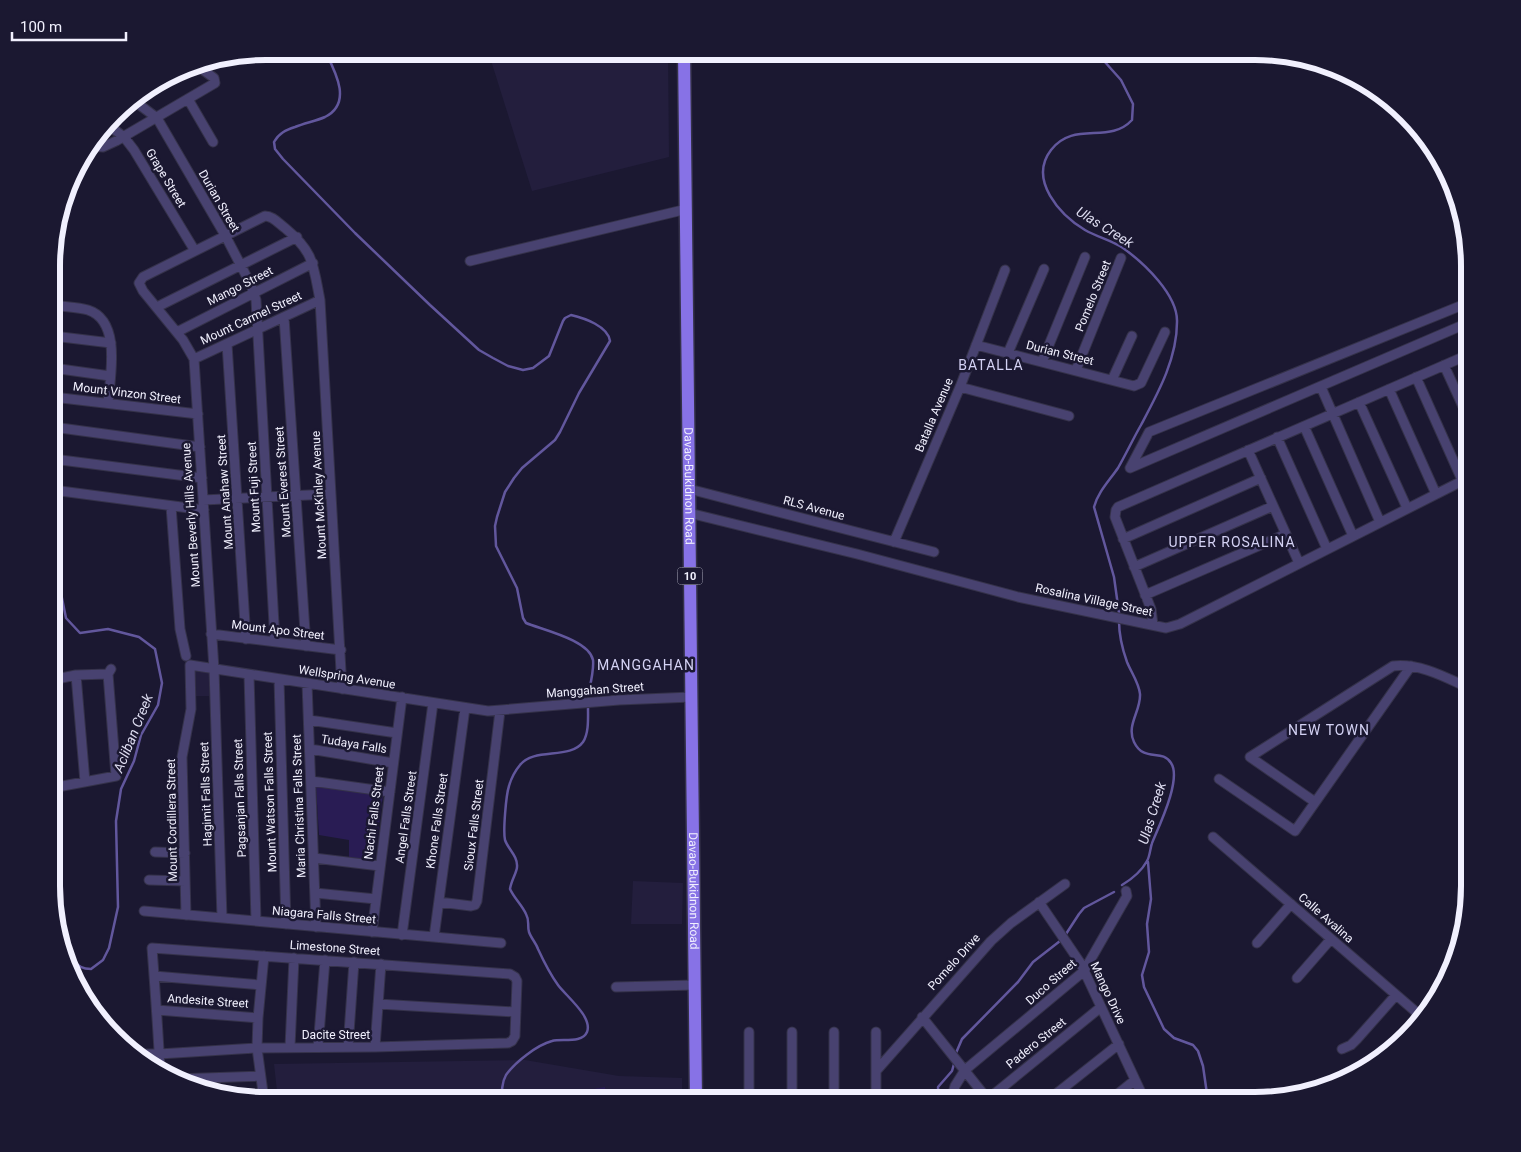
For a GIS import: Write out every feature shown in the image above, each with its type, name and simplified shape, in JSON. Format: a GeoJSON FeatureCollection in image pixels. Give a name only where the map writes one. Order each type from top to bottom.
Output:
{"type":"FeatureCollection","features":[{"type":"Feature","properties":{"kind":"highway","name":"Davao-Bukidnon Road"},"geometry":{"type":"LineString","coordinates":[[684,60],[696,1092]]}},
{"type":"Feature","properties":{"kind":"street"},"geometry":{"type":"LineString","coordinates":[[99,147],[103,147],[124,137],[213,85],[216,81],[203,70]]}},
{"type":"Feature","properties":{"kind":"street"},"geometry":{"type":"LineString","coordinates":[[188,99],[213,142]]}},
{"type":"Feature","properties":{"kind":"street","name":"Durian Street"},"geometry":{"type":"LineString","coordinates":[[139,104],[157,118],[225,235],[254,293],[257,330]]}},
{"type":"Feature","properties":{"kind":"street","name":"Grape Street"},"geometry":{"type":"LineString","coordinates":[[112,128],[124,137],[145,168],[195,251]]}},
{"type":"Feature","properties":{"kind":"street"},"geometry":{"type":"LineString","coordinates":[[470,261],[687,210]]}},
{"type":"Feature","properties":{"kind":"street","name":"Mount McKinley Avenue"},"geometry":{"type":"LineString","coordinates":[[225,235],[267,216],[273,218],[297,237],[309,253],[313,263],[320,300],[342,689]]}},
{"type":"Feature","properties":{"kind":"street"},"geometry":{"type":"LineString","coordinates":[[194,360],[188,346],[139,284],[143,277],[225,235]]}},
{"type":"Feature","properties":{"kind":"street"},"geometry":{"type":"LineString","coordinates":[[157,307],[297,237]]}},
{"type":"Feature","properties":{"kind":"street"},"geometry":{"type":"LineString","coordinates":[[1042,362],[1085,257]]}},
{"type":"Feature","properties":{"kind":"street","name":"Pomelo Street"},"geometry":{"type":"LineString","coordinates":[[1076,370],[1121,258]]}},
{"type":"Feature","properties":{"kind":"street","name":"Mango Street"},"geometry":{"type":"LineString","coordinates":[[177,332],[313,263]]}},
{"type":"Feature","properties":{"kind":"street","name":"Batalla Avenue"},"geometry":{"type":"LineString","coordinates":[[894,542],[960,386],[1005,270]]}},
{"type":"Feature","properties":{"kind":"street"},"geometry":{"type":"LineString","coordinates":[[1008,353],[1044,270]]}},
{"type":"Feature","properties":{"kind":"street","name":"Mount Carmel Street"},"geometry":{"type":"LineString","coordinates":[[194,360],[320,300]]}},
{"type":"Feature","properties":{"kind":"street"},"geometry":{"type":"LineString","coordinates":[[60,306],[93,312],[104,322],[110,332],[108,404]]}},
{"type":"Feature","properties":{"kind":"street"},"geometry":{"type":"LineString","coordinates":[[1461,306],[1149,432],[1130,468],[1461,326]]}},
{"type":"Feature","properties":{"kind":"street","name":"Mount Everest Street"},"geometry":{"type":"LineString","coordinates":[[284,317],[306,646]]}},
{"type":"Feature","properties":{"kind":"street","name":"Mount Fuji Street"},"geometry":{"type":"LineString","coordinates":[[257,330],[275,642]]}},
{"type":"Feature","properties":{"kind":"street","name":"Durian Street"},"geometry":{"type":"LineString","coordinates":[[976,345],[1134,386],[1141,382],[1165,332]]}},
{"type":"Feature","properties":{"kind":"street"},"geometry":{"type":"LineString","coordinates":[[1112,380],[1132,336]]}},
{"type":"Feature","properties":{"kind":"street"},"geometry":{"type":"LineString","coordinates":[[60,337],[111,343]]}},
{"type":"Feature","properties":{"kind":"street","name":"Mount Anahaw Street"},"geometry":{"type":"LineString","coordinates":[[227,344],[246,639]]}},
{"type":"Feature","properties":{"kind":"street"},"geometry":{"type":"LineString","coordinates":[[1152,625],[1152,614],[1115,517],[1118,507],[1461,358]]}},
{"type":"Feature","properties":{"kind":"street","name":"Mount Beverly Hills Avenue"},"geometry":{"type":"LineString","coordinates":[[194,360],[214,669]]}},
{"type":"Feature","properties":{"kind":"street"},"geometry":{"type":"LineString","coordinates":[[1444,365],[1461,402]]}},
{"type":"Feature","properties":{"kind":"street"},"geometry":{"type":"LineString","coordinates":[[60,369],[110,376]]}},
{"type":"Feature","properties":{"kind":"street"},"geometry":{"type":"LineString","coordinates":[[1416,377],[1461,468]]}},
{"type":"Feature","properties":{"kind":"street"},"geometry":{"type":"LineString","coordinates":[[960,386],[1069,416]]}},
{"type":"Feature","properties":{"kind":"street"},"geometry":{"type":"LineString","coordinates":[[1321,387],[1380,522]]}},
{"type":"Feature","properties":{"kind":"street"},"geometry":{"type":"LineString","coordinates":[[1389,389],[1436,494]]}},
{"type":"Feature","properties":{"kind":"street","name":"Mount Vinzon Street"},"geometry":{"type":"LineString","coordinates":[[60,398],[198,414]]}},
{"type":"Feature","properties":{"kind":"street"},"geometry":{"type":"LineString","coordinates":[[1359,402],[1407,508]]}},
{"type":"Feature","properties":{"kind":"street"},"geometry":{"type":"LineString","coordinates":[[1304,426],[1353,536]]}},
{"type":"Feature","properties":{"kind":"street"},"geometry":{"type":"LineString","coordinates":[[60,428],[200,446]]}},
{"type":"Feature","properties":{"kind":"street"},"geometry":{"type":"LineString","coordinates":[[1277,438],[1327,549]]}},
{"type":"Feature","properties":{"kind":"street"},"geometry":{"type":"LineString","coordinates":[[1248,450],[1299,563]]}},
{"type":"Feature","properties":{"kind":"street"},"geometry":{"type":"LineString","coordinates":[[60,460],[202,478]]}},
{"type":"Feature","properties":{"kind":"street"},"geometry":{"type":"LineString","coordinates":[[1123,539],[1261,478]]}},
{"type":"Feature","properties":{"kind":"street","name":"Rosalina Village Street"},"geometry":{"type":"LineString","coordinates":[[689,512],[1018,597],[1166,628],[1180,624],[1461,481]]}},
{"type":"Feature","properties":{"kind":"street","name":"RLS Avenue"},"geometry":{"type":"LineString","coordinates":[[689,489],[934,552]]}},
{"type":"Feature","properties":{"kind":"street"},"geometry":{"type":"LineString","coordinates":[[60,491],[204,510]]}},
{"type":"Feature","properties":{"kind":"street"},"geometry":{"type":"LineString","coordinates":[[203,500],[331,494]]}},
{"type":"Feature","properties":{"kind":"street"},"geometry":{"type":"LineString","coordinates":[[171,506],[180,629],[186,656]]}},
{"type":"Feature","properties":{"kind":"street"},"geometry":{"type":"LineString","coordinates":[[1134,567],[1273,506]]}},
{"type":"Feature","properties":{"kind":"street"},"geometry":{"type":"LineString","coordinates":[[1145,595],[1286,534]]}},
{"type":"Feature","properties":{"kind":"street","name":"Mount Apo Street"},"geometry":{"type":"LineString","coordinates":[[212,634],[341,650]]}},
{"type":"Feature","properties":{"kind":"street","name":"Wellspring Avenue"},"geometry":{"type":"LineString","coordinates":[[190,665],[465,708],[500,711]]}},
{"type":"Feature","properties":{"kind":"street","name":"Mount Cordillera Street"},"geometry":{"type":"LineString","coordinates":[[186,915],[182,756],[192,709],[190,665]]}},
{"type":"Feature","properties":{"kind":"street"},"geometry":{"type":"LineString","coordinates":[[1315,802],[1250,757],[1388,668],[1411,666],[1425,669],[1461,685]]}},
{"type":"Feature","properties":{"kind":"street"},"geometry":{"type":"LineString","coordinates":[[1219,779],[1295,831],[1411,666]]}},
{"type":"Feature","properties":{"kind":"street","name":"Hagimit Falls Street"},"geometry":{"type":"LineString","coordinates":[[214,669],[222,918]]}},
{"type":"Feature","properties":{"kind":"street"},"geometry":{"type":"LineString","coordinates":[[60,679],[110,671],[116,776],[60,787]]}},
{"type":"Feature","properties":{"kind":"street","name":"Pagsanjan Falls Street"},"geometry":{"type":"LineString","coordinates":[[249,674],[256,922]]}},
{"type":"Feature","properties":{"kind":"street"},"geometry":{"type":"LineString","coordinates":[[76,676],[85,782]]}},
{"type":"Feature","properties":{"kind":"street","name":"Mount Watson Falls Street"},"geometry":{"type":"LineString","coordinates":[[279,679],[286,924]]}},
{"type":"Feature","properties":{"kind":"street","name":"Maria Christina Falls Street"},"geometry":{"type":"LineString","coordinates":[[307,684],[316,927]]}},
{"type":"Feature","properties":{"kind":"street","name":"Manggahan Street"},"geometry":{"type":"LineString","coordinates":[[500,711],[619,700],[692,696]]}},
{"type":"Feature","properties":{"kind":"street","name":"Nachi Falls Street"},"geometry":{"type":"LineString","coordinates":[[372,932],[402,698]]}},
{"type":"Feature","properties":{"kind":"street","name":"Angel Falls Street"},"geometry":{"type":"LineString","coordinates":[[402,935],[433,703]]}},
{"type":"Feature","properties":{"kind":"street","name":"Khone Falls Street"},"geometry":{"type":"LineString","coordinates":[[434,937],[465,708]]}},
{"type":"Feature","properties":{"kind":"street","name":"Sioux Falls Street"},"geometry":{"type":"LineString","coordinates":[[439,902],[471,906],[475,905],[477,901],[500,711]]}},
{"type":"Feature","properties":{"kind":"street"},"geometry":{"type":"LineString","coordinates":[[309,720],[397,733]]}},
{"type":"Feature","properties":{"kind":"street","name":"Tudaya Falls"},"geometry":{"type":"LineString","coordinates":[[310,749],[394,763]]}},
{"type":"Feature","properties":{"kind":"street"},"geometry":{"type":"LineString","coordinates":[[311,781],[390,792]]}},
{"type":"Feature","properties":{"kind":"street","name":"Calle Avalina"},"geometry":{"type":"LineString","coordinates":[[1213,837],[1417,1013]]}},
{"type":"Feature","properties":{"kind":"street"},"geometry":{"type":"LineString","coordinates":[[155,852],[185,853]]}},
{"type":"Feature","properties":{"kind":"street"},"geometry":{"type":"LineString","coordinates":[[314,858],[380,866]]}},
{"type":"Feature","properties":{"kind":"street"},"geometry":{"type":"LineString","coordinates":[[149,880],[185,881]]}},
{"type":"Feature","properties":{"kind":"street","name":"Pomelo Drive"},"geometry":{"type":"LineString","coordinates":[[876,1071],[990,941],[1065,884]]}},
{"type":"Feature","properties":{"kind":"street","name":"Duco Street"},"geometry":{"type":"LineString","coordinates":[[965,1070],[1084,971],[1127,896],[1126,891]]}},
{"type":"Feature","properties":{"kind":"street"},"geometry":{"type":"LineString","coordinates":[[315,893],[376,899]]}},
{"type":"Feature","properties":{"kind":"street","name":"Mango Drive"},"geometry":{"type":"LineString","coordinates":[[1039,902],[1074,952],[1141,1092]]}},
{"type":"Feature","properties":{"kind":"street"},"geometry":{"type":"LineString","coordinates":[[1257,943],[1291,904]]}},
{"type":"Feature","properties":{"kind":"street","name":"Niagara Falls Street"},"geometry":{"type":"LineString","coordinates":[[144,911],[501,943]]}},
{"type":"Feature","properties":{"kind":"street"},"geometry":{"type":"LineString","coordinates":[[1297,978],[1331,938]]}},
{"type":"Feature","properties":{"kind":"street","name":"Limestone Street"},"geometry":{"type":"LineString","coordinates":[[154,976],[152,948],[510,974],[517,981],[516,1012]]}},
{"type":"Feature","properties":{"kind":"street"},"geometry":{"type":"LineString","coordinates":[[263,1092],[257,1048],[264,956]]}},
{"type":"Feature","properties":{"kind":"street"},"geometry":{"type":"LineString","coordinates":[[290,1047],[294,958]]}},
{"type":"Feature","properties":{"kind":"street"},"geometry":{"type":"LineString","coordinates":[[318,1047],[325,960]]}},
{"type":"Feature","properties":{"kind":"street"},"geometry":{"type":"LineString","coordinates":[[348,1047],[354,962]]}},
{"type":"Feature","properties":{"kind":"street"},"geometry":{"type":"LineString","coordinates":[[375,1047],[381,964]]}},
{"type":"Feature","properties":{"kind":"street"},"geometry":{"type":"LineString","coordinates":[[160,1062],[154,976],[261,985]]}},
{"type":"Feature","properties":{"kind":"street"},"geometry":{"type":"LineString","coordinates":[[616,987],[695,985]]}},
{"type":"Feature","properties":{"kind":"street"},"geometry":{"type":"LineString","coordinates":[[1342,1049],[1351,1045],[1357,1039],[1396,994]]}},
{"type":"Feature","properties":{"kind":"street"},"geometry":{"type":"LineString","coordinates":[[378,1004],[516,1012]]}},
{"type":"Feature","properties":{"kind":"street","name":"Padero Street"},"geometry":{"type":"LineString","coordinates":[[998,1092],[1101,1007]]}},
{"type":"Feature","properties":{"kind":"street","name":"Andesite Street"},"geometry":{"type":"LineString","coordinates":[[157,1010],[258,1018]]}},
{"type":"Feature","properties":{"kind":"street","name":"Dacite Street"},"geometry":{"type":"LineString","coordinates":[[148,1054],[257,1048],[508,1043],[515,1036],[516,1012]]}},
{"type":"Feature","properties":{"kind":"street"},"geometry":{"type":"LineString","coordinates":[[922,1017],[982,1092]]}},
{"type":"Feature","properties":{"kind":"street"},"geometry":{"type":"LineString","coordinates":[[749,1032],[749,1092]]}},
{"type":"Feature","properties":{"kind":"street"},"geometry":{"type":"LineString","coordinates":[[792,1032],[792,1092]]}},
{"type":"Feature","properties":{"kind":"street"},"geometry":{"type":"LineString","coordinates":[[834,1032],[834,1092]]}},
{"type":"Feature","properties":{"kind":"street"},"geometry":{"type":"LineString","coordinates":[[876,1032],[876,1092]]}},
{"type":"Feature","properties":{"kind":"street"},"geometry":{"type":"LineString","coordinates":[[1058,1092],[1119,1044]]}},
{"type":"Feature","properties":{"kind":"street"},"geometry":{"type":"LineString","coordinates":[[953,1092],[965,1070]]}},
{"type":"Feature","properties":{"kind":"street"},"geometry":{"type":"LineString","coordinates":[[193,1078],[260,1076]]}},
{"type":"Feature","properties":{"kind":"street"},"geometry":{"type":"LineString","coordinates":[[1120,1092],[1135,1080]]}},
{"type":"Feature","properties":{"kind":"shaded area"},"geometry":{"type":"Polygon","coordinates":[[[491,60],[668,60],[669,157],[532,191],[491,60]]]}},
{"type":"Feature","properties":{"kind":"shaded area"},"geometry":{"type":"Polygon","coordinates":[[[195,671],[209,671],[209,696],[195,696],[195,671]]]}},
{"type":"Feature","properties":{"kind":"shaded area"},"geometry":{"type":"Polygon","coordinates":[[[316,786],[383,795],[374,861],[349,857],[349,840],[319,835],[316,786]]]}},
{"type":"Feature","properties":{"kind":"shaded area"},"geometry":{"type":"Polygon","coordinates":[[[633,881],[683,883],[682,924],[631,924],[633,881]]]}},
{"type":"Feature","properties":{"kind":"shaded area"},"geometry":{"type":"Polygon","coordinates":[[[525,1060],[619,1076],[682,1078],[682,1092],[277,1092],[274,1064],[525,1060]]]}},
{"type":"Feature","properties":{"kind":"shaded area"},"geometry":{"type":"Polygon","coordinates":[[[605,1087],[606,1092],[583,1092],[605,1087]]]}},
{"type":"Feature","properties":{"kind":"shaded area"},"geometry":{"type":"Polygon","coordinates":[[[897,1090],[925,1090],[925,1092],[897,1092],[897,1090]]]}},
{"type":"Feature","properties":{"kind":"waterway"},"geometry":{"type":"LineString","coordinates":[[329,60],[339,86],[338,104],[325,117],[283,132],[274,142],[275,149],[355,233],[479,350],[508,366],[523,370],[533,368],[549,356],[563,321],[571,315],[595,324],[605,331],[608,336],[610,341],[579,393],[555,440],[522,468],[505,492],[495,526],[496,546],[517,588],[523,618],[526,623],[575,641],[590,653],[593,664],[589,691]]}},
{"type":"Feature","properties":{"kind":"waterway","name":"Ulas Creek"},"geometry":{"type":"LineString","coordinates":[[1103,60],[1121,80],[1133,104],[1132,120],[1123,127],[1113,131],[1070,136],[1060,141],[1051,150],[1045,161],[1043,173],[1045,185],[1057,206],[1075,223],[1085,230],[1123,248],[1150,271],[1172,301],[1177,322],[1174,349],[1160,388],[1121,463],[1101,491],[1094,507],[1114,577],[1119,613]]}},
{"type":"Feature","properties":{"kind":"waterway","name":"Acliban Creek"},"geometry":{"type":"LineString","coordinates":[[60,588],[66,618],[80,633],[108,629],[139,637],[155,649],[162,683],[158,705],[141,735],[134,761],[121,789],[116,821],[118,907],[109,948],[103,960],[91,969],[79,966],[75,962]]}},
{"type":"Feature","properties":{"kind":"waterway","name":"Ulas Creek"},"geometry":{"type":"LineString","coordinates":[[1119,621],[1120,637],[1124,652],[1140,694],[1132,730],[1134,742],[1143,752],[1163,756],[1171,763],[1174,770],[1172,791],[1152,843],[1148,859],[1139,872],[1122,885]]}},
{"type":"Feature","properties":{"kind":"waterway"},"geometry":{"type":"LineString","coordinates":[[502,1092],[506,1075],[533,1050],[556,1040],[581,1038],[587,1032],[588,1026],[583,1013],[558,985],[550,972],[528,930],[526,914],[510,889],[517,869],[517,863],[505,840],[504,829],[508,791],[518,767],[534,756],[570,751],[583,742],[588,725],[588,708]]}},
{"type":"Feature","properties":{"kind":"waterway"},"geometry":{"type":"LineString","coordinates":[[1148,862],[1151,899],[1147,924],[1149,952],[1142,975],[1144,987],[1164,1029],[1174,1038],[1193,1045],[1198,1051],[1203,1066],[1207,1092]]}},
{"type":"Feature","properties":{"kind":"waterway"},"geometry":{"type":"LineString","coordinates":[[1066,934],[1084,908],[1114,892]]}},
{"type":"Feature","properties":{"kind":"waterway"},"geometry":{"type":"LineString","coordinates":[[956,1053],[962,1039],[1018,982],[1033,962],[1060,941]]}},
{"type":"Feature","properties":{"kind":"waterway"},"geometry":{"type":"LineString","coordinates":[[938,1092],[938,1087],[952,1071],[954,1064]]}},
{"type":"Feature","properties":{"kind":"district","name":"BATALLA"},"geometry":{"type":"Point","coordinates":[991,365]}},
{"type":"Feature","properties":{"kind":"district","name":"UPPER ROSALINA"},"geometry":{"type":"Point","coordinates":[1232,542]}},
{"type":"Feature","properties":{"kind":"district","name":"MANGGAHAN"},"geometry":{"type":"Point","coordinates":[646,665]}},
{"type":"Feature","properties":{"kind":"district","name":"NEW TOWN"},"geometry":{"type":"Point","coordinates":[1329,730]}}]}
